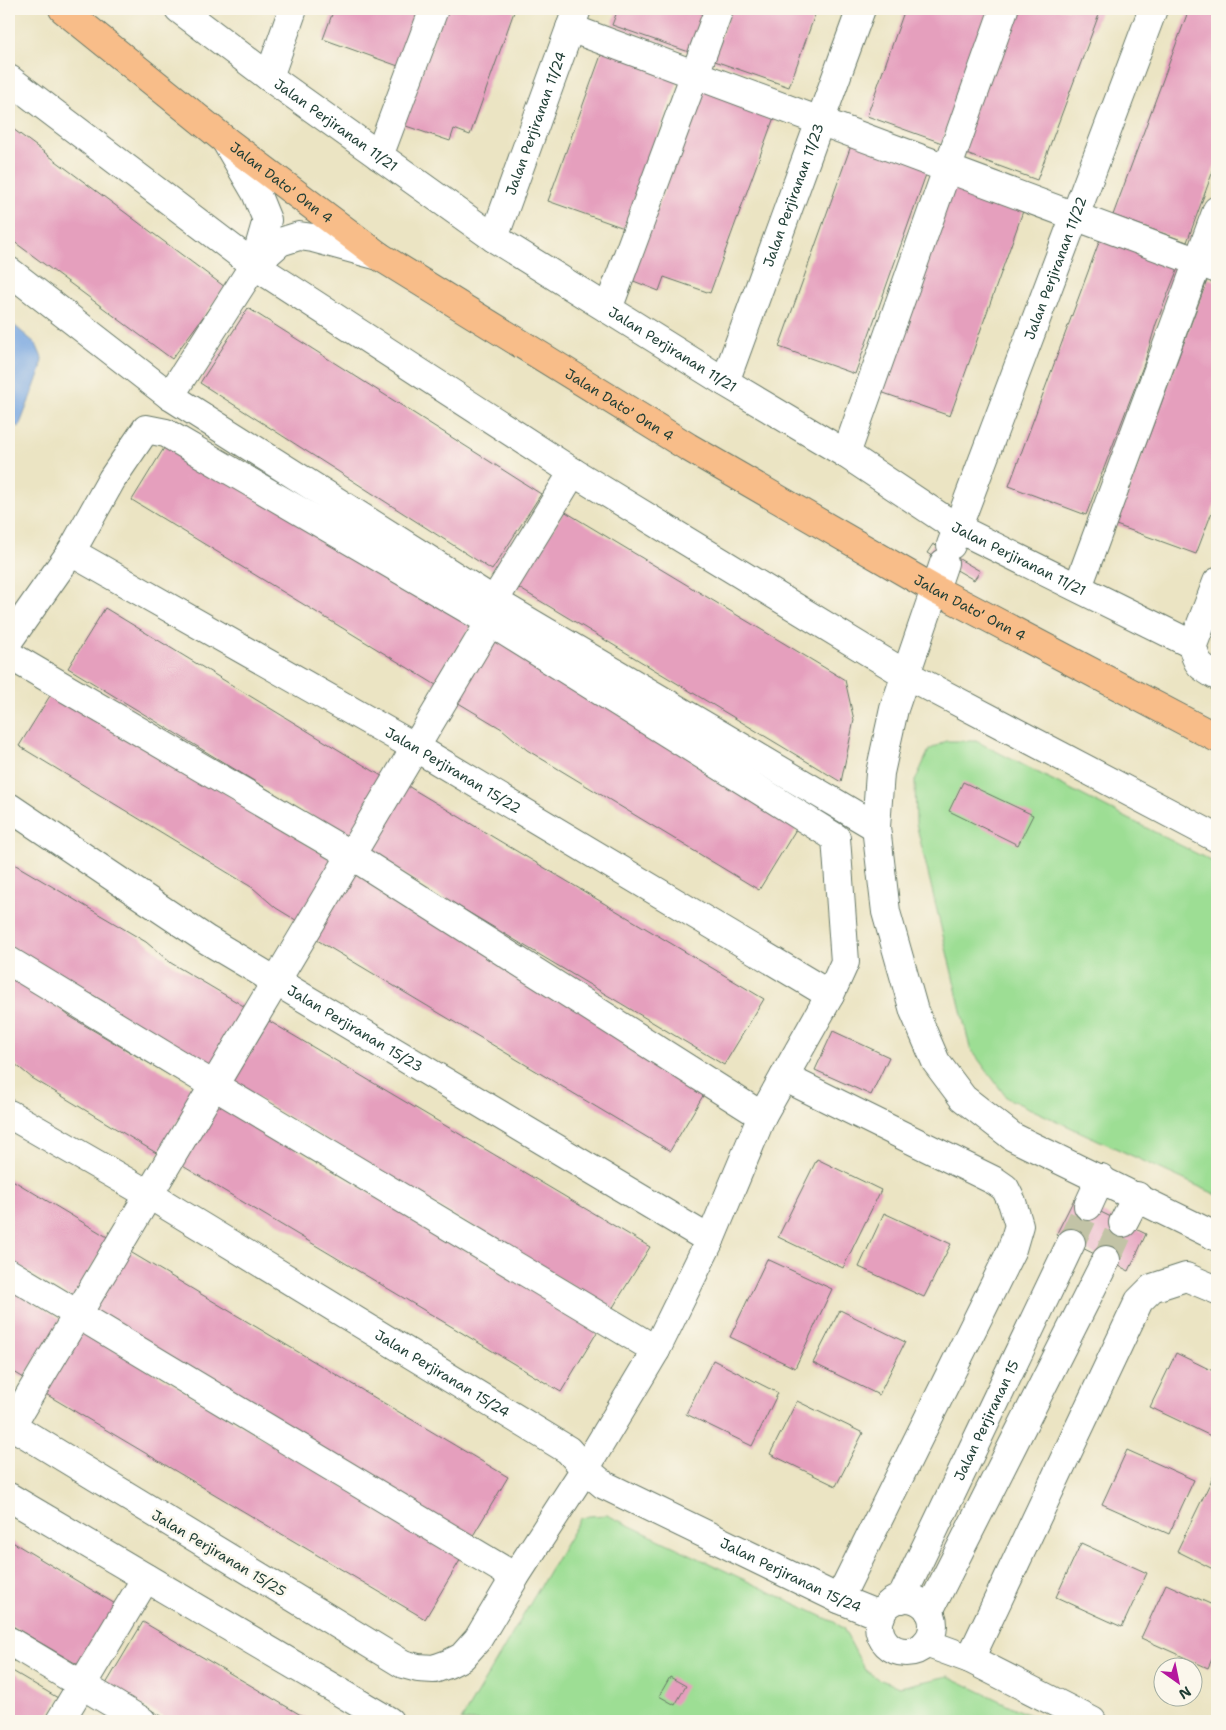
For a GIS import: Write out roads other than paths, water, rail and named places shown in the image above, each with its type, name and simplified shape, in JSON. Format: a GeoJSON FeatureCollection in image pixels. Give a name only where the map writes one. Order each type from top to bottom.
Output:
{"type":"FeatureCollection","features":[{"type":"Feature","properties":{"kind":"main road","name":"Jalan Dato' Onn 4"},"geometry":{"type":"LineString","coordinates":[[63,9],[225,140],[379,256],[688,447],[934,589],[1217,738]]}},
{"type":"Feature","properties":{"kind":"street","name":"Jalan Perjiranan 11/21"},"geometry":{"type":"LineString","coordinates":[[179,9],[269,77],[494,238],[725,382],[846,454],[950,548],[1078,587],[1192,645]]}},
{"type":"Feature","properties":{"kind":"street"},"geometry":{"type":"LineString","coordinates":[[269,77],[293,9]]}},
{"type":"Feature","properties":{"kind":"street"},"geometry":{"type":"LineString","coordinates":[[379,156],[434,9]]}},
{"type":"Feature","properties":{"kind":"street"},"geometry":{"type":"LineString","coordinates":[[608,309],[720,9]]}},
{"type":"Feature","properties":{"kind":"street","name":"Jalan Perjiranan 11/23"},"geometry":{"type":"LineString","coordinates":[[725,382],[861,9]]}},
{"type":"Feature","properties":{"kind":"street"},"geometry":{"type":"LineString","coordinates":[[846,454],[1004,9]]}},
{"type":"Feature","properties":{"kind":"street","name":"Jalan Perjiranan 11/22"},"geometry":{"type":"LineString","coordinates":[[1153,9],[934,589],[905,674],[894,709],[880,773],[876,827],[886,912],[914,1010],[936,1062],[963,1098],[1013,1137],[1101,1178],[1168,1214],[1217,1237]]}},
{"type":"Feature","properties":{"kind":"street"},"geometry":{"type":"LineString","coordinates":[[574,18],[695,75],[1208,265]]}},
{"type":"Feature","properties":{"kind":"street","name":"Jalan Perjiranan 11/24"},"geometry":{"type":"LineString","coordinates":[[494,238],[574,18]]}},
{"type":"Feature","properties":{"kind":"street"},"geometry":{"type":"LineString","coordinates":[[9,79],[254,265],[573,472],[905,674],[1217,838]]}},
{"type":"Feature","properties":{"kind":"street"},"geometry":{"type":"LineString","coordinates":[[225,140],[256,193],[267,220],[254,265]]}},
{"type":"Feature","properties":{"kind":"street"},"geometry":{"type":"LineString","coordinates":[[1078,587],[1208,265],[1217,210]]}},
{"type":"Feature","properties":{"kind":"street"},"geometry":{"type":"LineString","coordinates":[[170,396],[254,265],[280,242],[299,236],[379,256]]}},
{"type":"Feature","properties":{"kind":"street"},"geometry":{"type":"LineString","coordinates":[[9,271],[170,396],[492,612],[836,838],[845,962],[830,995],[762,1116],[710,1240],[656,1350],[515,1578],[9,1273]]}},
{"type":"Feature","properties":{"kind":"street"},"geometry":{"type":"LineString","coordinates":[[9,640],[71,552],[112,479],[146,429],[166,433],[492,612],[876,827]]}},
{"type":"Feature","properties":{"kind":"street"},"geometry":{"type":"LineString","coordinates":[[10,1425],[415,747],[573,472]]}},
{"type":"Feature","properties":{"kind":"street","name":"Jalan Perjiranan 15/22"},"geometry":{"type":"LineString","coordinates":[[71,552],[415,747],[830,995]]}},
{"type":"Feature","properties":{"kind":"street"},"geometry":{"type":"LineString","coordinates":[[1217,582],[1192,645],[1194,656],[1202,668],[1217,676]]}},
{"type":"Feature","properties":{"kind":"street"},"geometry":{"type":"LineString","coordinates":[[9,655],[351,855],[762,1116]]}},
{"type":"Feature","properties":{"kind":"street","name":"Jalan Perjiranan 15/23"},"geometry":{"type":"LineString","coordinates":[[9,807],[207,940],[710,1240]]}},
{"type":"Feature","properties":{"kind":"street"},"geometry":{"type":"LineString","coordinates":[[9,961],[656,1350]]}},
{"type":"Feature","properties":{"kind":"street"},"geometry":{"type":"LineString","coordinates":[[784,1077],[995,1181],[1005,1188],[1012,1202],[1019,1225],[1012,1249],[839,1599]]}},
{"type":"Feature","properties":{"kind":"street","name":"Jalan Perjiranan 15/24"},"geometry":{"type":"LineString","coordinates":[[9,1114],[148,1194],[568,1450],[584,1468],[604,1485],[839,1599],[891,1607]]}},
{"type":"Feature","properties":{"kind":"street"},"geometry":{"type":"LineString","coordinates":[[1088,1206],[1101,1178]]}},
{"type":"Feature","properties":{"kind":"street"},"geometry":{"type":"LineString","coordinates":[[1123,1223],[1136,1196]]}},
{"type":"Feature","properties":{"kind":"street","name":"Jalan Perjiranan 15"},"geometry":{"type":"LineString","coordinates":[[891,1607],[1071,1242]]}},
{"type":"Feature","properties":{"kind":"street"},"geometry":{"type":"LineString","coordinates":[[929,1611],[1106,1260]]}},
{"type":"Feature","properties":{"kind":"street"},"geometry":{"type":"LineString","coordinates":[[970,1659],[1139,1301],[1152,1288],[1186,1277],[1217,1290]]}},
{"type":"Feature","properties":{"kind":"street","name":"Jalan Perjiranan 15/25"},"geometry":{"type":"LineString","coordinates":[[10,1425],[403,1664],[418,1668],[434,1669],[462,1657],[478,1639],[515,1578]]}},
{"type":"Feature","properties":{"kind":"street"},"geometry":{"type":"LineString","coordinates":[[9,1497],[379,1719]]}},
{"type":"Feature","properties":{"kind":"street"},"geometry":{"type":"LineString","coordinates":[[60,1721],[146,1578]]}},
{"type":"Feature","properties":{"kind":"street"},"geometry":{"type":"LineString","coordinates":[[912,1599],[922,1603],[929,1611],[933,1628],[931,1636],[918,1650],[907,1652],[897,1650],[888,1645],[881,1636],[879,1626],[891,1607],[912,1599]]}},
{"type":"Feature","properties":{"kind":"street"},"geometry":{"type":"LineString","coordinates":[[9,1641],[142,1721]]}},
{"type":"Feature","properties":{"kind":"street"},"geometry":{"type":"LineString","coordinates":[[926,1643],[970,1659],[1092,1721]]}},
{"type":"Feature","properties":{"kind":"water"},"geometry":{"type":"Polygon","coordinates":[[[9,321],[36,344],[42,358],[41,369],[19,427],[9,422],[9,321]]]}},
{"type":"Feature","properties":{"kind":"tunnel"},"geometry":{"type":"LineString","coordinates":[[1071,1243],[1088,1206]]}},
{"type":"Feature","properties":{"kind":"tunnel"},"geometry":{"type":"LineString","coordinates":[[1106,1260],[1123,1223]]}}]}
